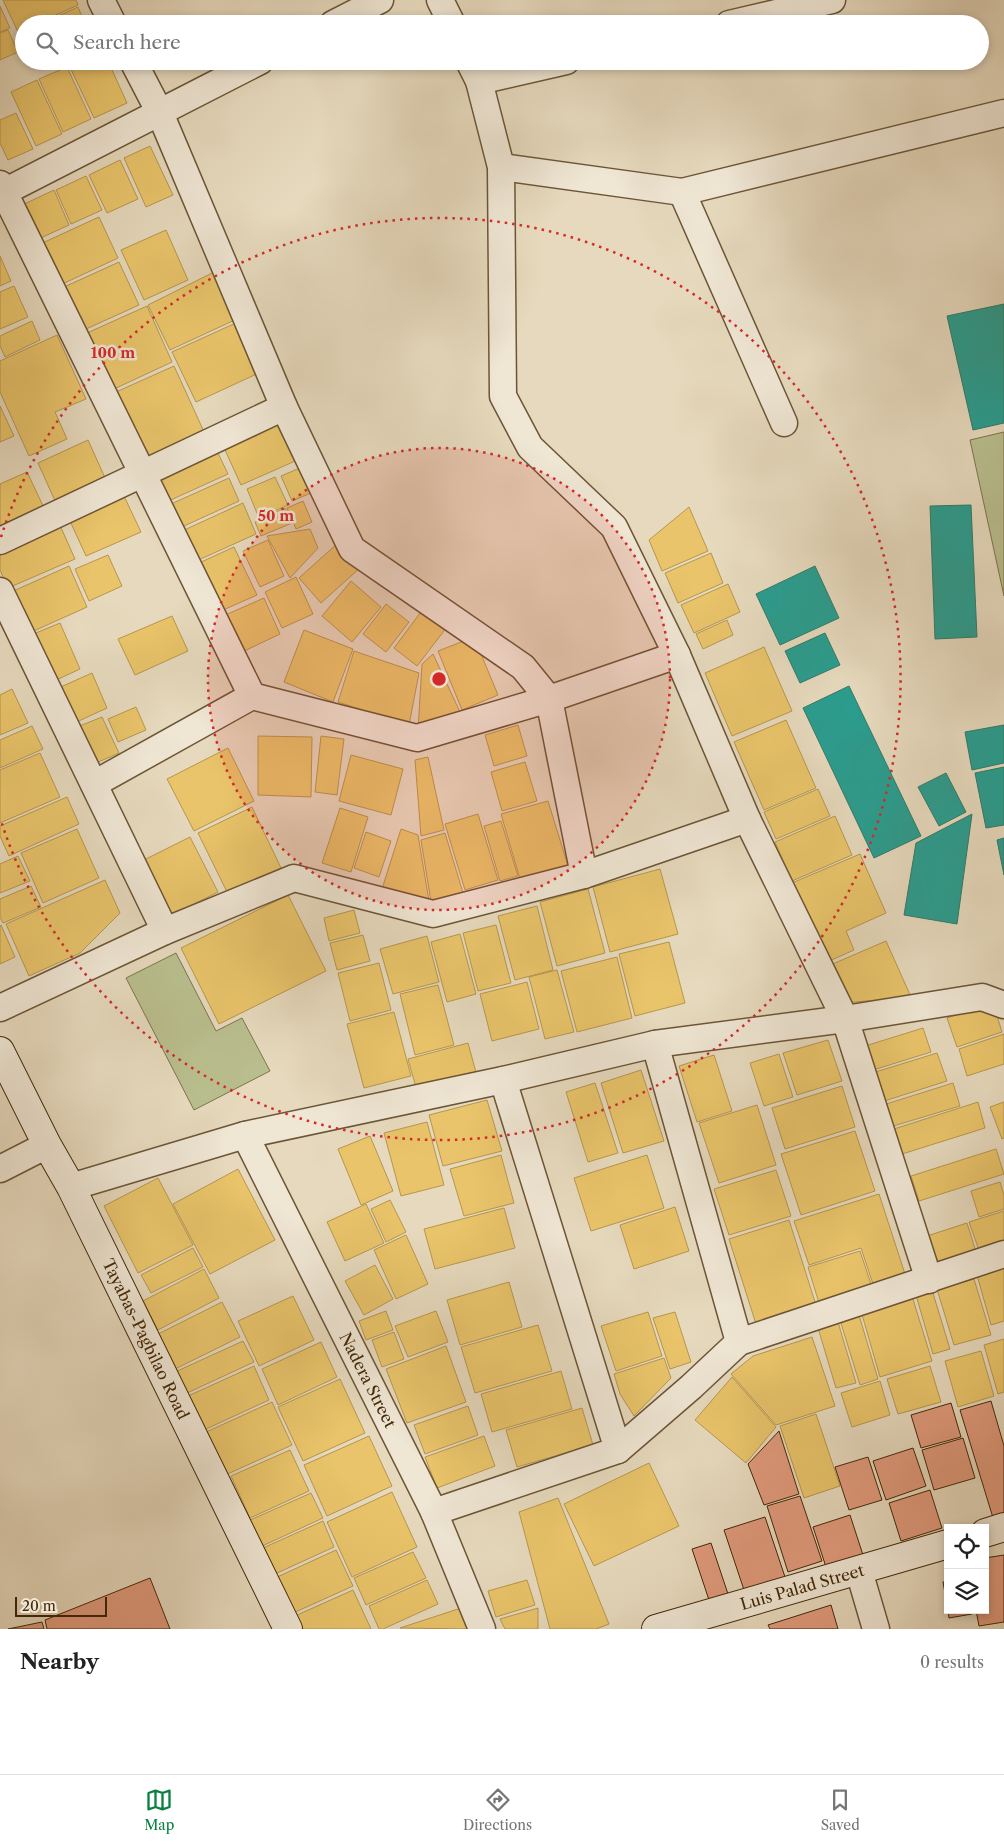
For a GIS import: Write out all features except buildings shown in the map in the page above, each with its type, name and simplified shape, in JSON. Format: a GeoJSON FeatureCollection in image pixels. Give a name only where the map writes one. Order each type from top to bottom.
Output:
{"type":"FeatureCollection","features":[{"type":"Feature","properties":{"kind":"main road","name":"Tayabas-Pagbilao Road"},"geometry":{"type":"LineString","coordinates":[[0,1051],[47,1145],[71,1187],[288,1629]]}},
{"type":"Feature","properties":{"kind":"main road"},"geometry":{"type":"LineString","coordinates":[[989,1531],[1004,1527]]}},
{"type":"Feature","properties":{"kind":"main road","name":"Luis Palad Street"},"geometry":{"type":"LineString","coordinates":[[656,1629],[944,1545]]}},
{"type":"Feature","properties":{"kind":"street"},"geometry":{"type":"LineString","coordinates":[[101,0],[108,15]]}},
{"type":"Feature","properties":{"kind":"street"},"geometry":{"type":"LineString","coordinates":[[351,15],[380,0]]}},
{"type":"Feature","properties":{"kind":"street"},"geometry":{"type":"LineString","coordinates":[[440,0],[448,15]]}},
{"type":"Feature","properties":{"kind":"street"},"geometry":{"type":"LineString","coordinates":[[768,15],[832,0]]}},
{"type":"Feature","properties":{"kind":"street"},"geometry":{"type":"LineString","coordinates":[[138,70],[160,112],[284,407],[352,549],[524,667],[549,699],[584,875]]}},
{"type":"Feature","properties":{"kind":"street"},"geometry":{"type":"LineString","coordinates":[[242,70],[1,190],[252,696]]}},
{"type":"Feature","properties":{"kind":"street"},"geometry":{"type":"LineString","coordinates":[[474,71],[501,167],[502,396],[530,447],[614,527],[677,655],[747,819],[846,1018],[929,1280]]}},
{"type":"Feature","properties":{"kind":"street"},"geometry":{"type":"LineString","coordinates":[[501,167],[682,192],[1004,114]]}},
{"type":"Feature","properties":{"kind":"street"},"geometry":{"type":"LineString","coordinates":[[682,192],[784,423]]}},
{"type":"Feature","properties":{"kind":"street"},"geometry":{"type":"LineString","coordinates":[[0,541],[284,407]]}},
{"type":"Feature","properties":{"kind":"street"},"geometry":{"type":"LineString","coordinates":[[0,591],[164,931]]}},
{"type":"Feature","properties":{"kind":"street"},"geometry":{"type":"LineString","coordinates":[[94,784],[252,696],[417,738],[549,699],[677,655]]}},
{"type":"Feature","properties":{"kind":"street"},"geometry":{"type":"LineString","coordinates":[[0,1008],[164,931],[294,878],[433,914],[584,875],[747,819]]}},
{"type":"Feature","properties":{"kind":"street"},"geometry":{"type":"LineString","coordinates":[[71,1187],[245,1135],[503,1080],[655,1044],[982,997],[1004,1005]]}},
{"type":"Feature","properties":{"kind":"street"},"geometry":{"type":"LineString","coordinates":[[655,1044],[739,1342]]}},
{"type":"Feature","properties":{"kind":"street"},"geometry":{"type":"LineString","coordinates":[[503,1080],[618,1450]]}},
{"type":"Feature","properties":{"kind":"street","name":"Nadera Street"},"geometry":{"type":"LineString","coordinates":[[245,1135],[434,1512],[482,1629]]}},
{"type":"Feature","properties":{"kind":"street"},"geometry":{"type":"LineString","coordinates":[[0,1169],[47,1145]]}},
{"type":"Feature","properties":{"kind":"street"},"geometry":{"type":"LineString","coordinates":[[434,1512],[618,1450],[691,1387],[739,1342],[1004,1254]]}},
{"type":"Feature","properties":{"kind":"street"},"geometry":{"type":"LineString","coordinates":[[859,1571],[876,1629]]}},
{"type":"Feature","properties":{"kind":"green space"},"geometry":{"type":"Polygon","coordinates":[[[1004,432],[1004,596],[970,440],[1004,432]]]}},
{"type":"Feature","properties":{"kind":"green space"},"geometry":{"type":"Polygon","coordinates":[[[176,953],[216,1031],[242,1018],[270,1071],[194,1110],[126,978],[176,953]]]}}]}
